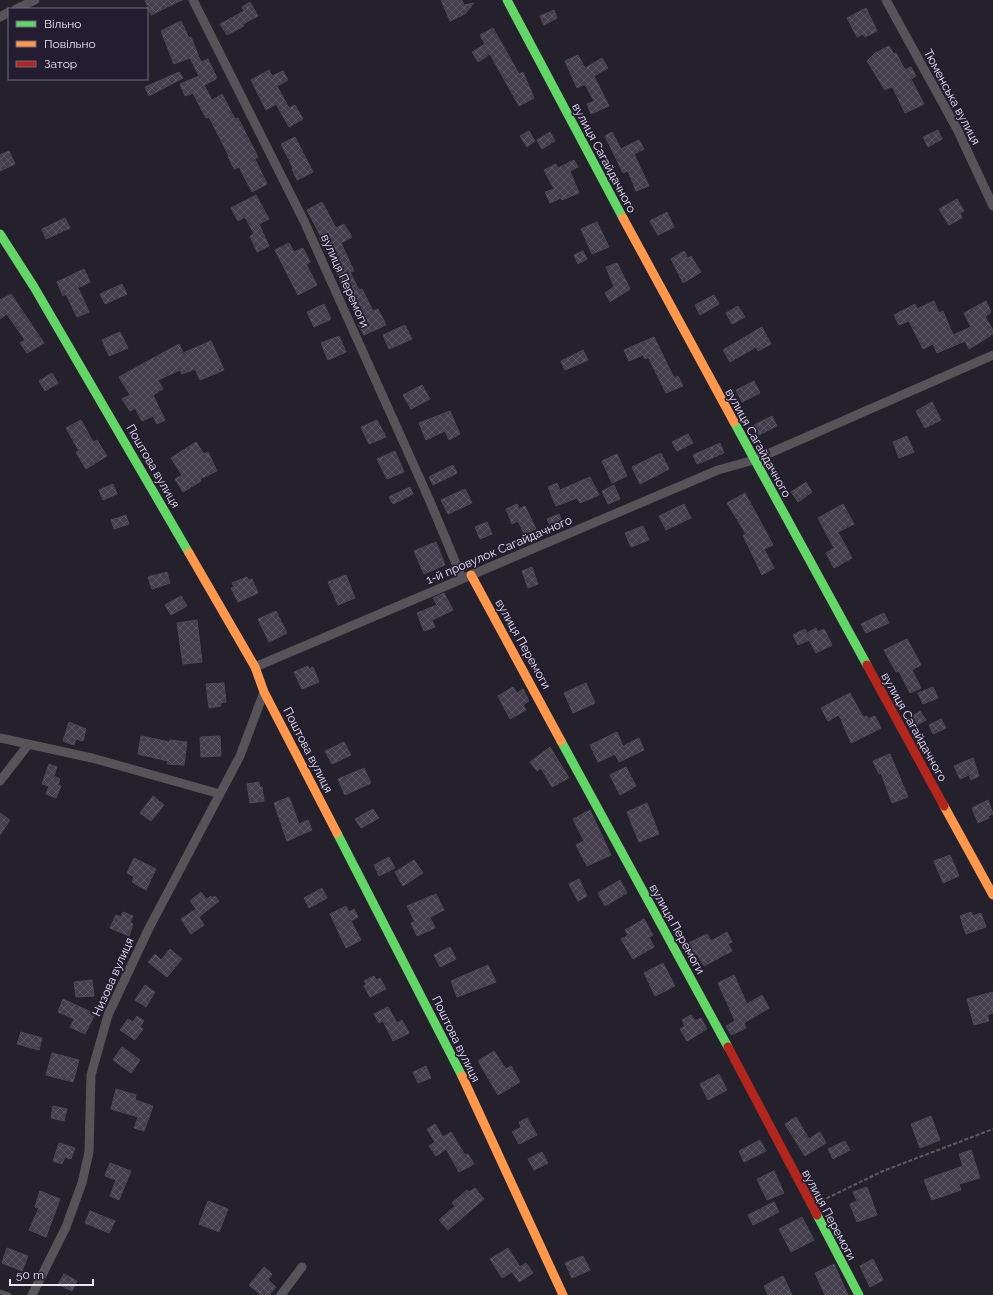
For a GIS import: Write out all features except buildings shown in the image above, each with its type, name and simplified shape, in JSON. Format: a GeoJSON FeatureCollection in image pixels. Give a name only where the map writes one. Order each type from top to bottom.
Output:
{"type":"FeatureCollection","features":[{"type":"Feature","properties":{"kind":"street"},"geometry":{"type":"LineString","coordinates":[[18,8],[35,0]]}},
{"type":"Feature","properties":{"kind":"street","name":"вулиця Перемоги"},"geometry":{"type":"LineString","coordinates":[[193,0],[304,221],[429,499],[462,578]]}},
{"type":"Feature","properties":{"kind":"street","name":"вулиця Сагайдачного"},"geometry":{"type":"LineString","coordinates":[[507,0],[601,178],[754,460],[993,895]]}},
{"type":"Feature","properties":{"kind":"street","name":"Тюменська вулиця"},"geometry":{"type":"LineString","coordinates":[[886,0],[957,129],[993,206]]}},
{"type":"Feature","properties":{"kind":"street","name":"Поштова вулиця"},"geometry":{"type":"LineString","coordinates":[[0,234],[59,328],[255,667],[264,692],[454,1059],[563,1295]]}},
{"type":"Feature","properties":{"kind":"street","name":"1-й провулок Сагайдачного"},"geometry":{"type":"LineString","coordinates":[[255,667],[718,470],[754,460],[993,355]]}},
{"type":"Feature","properties":{"kind":"street","name":"вулиця Перемоги"},"geometry":{"type":"LineString","coordinates":[[471,575],[715,1023],[859,1295]]}},
{"type":"Feature","properties":{"kind":"street","name":"Низова вулиця"},"geometry":{"type":"LineString","coordinates":[[32,1295],[66,1227],[82,1183],[89,1152],[91,1075],[108,1015],[149,928],[240,756],[264,692]]}},
{"type":"Feature","properties":{"kind":"street"},"geometry":{"type":"LineString","coordinates":[[0,738],[92,758],[220,794]]}},
{"type":"Feature","properties":{"kind":"street"},"geometry":{"type":"LineString","coordinates":[[0,781],[28,745]]}},
{"type":"Feature","properties":{"kind":"street"},"geometry":{"type":"LineString","coordinates":[[281,1295],[302,1267]]}},
{"type":"Feature","properties":{"kind":"lane"},"geometry":{"type":"LineString","coordinates":[[0,1292],[9,1295]]}},
{"type":"Feature","properties":{"kind":"path"},"geometry":{"type":"LineString","coordinates":[[811,1206],[882,1171],[993,1129]]}},
{"type":"Feature","properties":{"kind":"traffic: fast"},"geometry":{"type":"LineString","coordinates":[[507,0],[623,218]]}},
{"type":"Feature","properties":{"kind":"traffic: fast"},"geometry":{"type":"LineString","coordinates":[[0,234],[34,287],[189,553]]}},
{"type":"Feature","properties":{"kind":"traffic: fast"},"geometry":{"type":"LineString","coordinates":[[734,422],[867,665]]}},
{"type":"Feature","properties":{"kind":"traffic: fast"},"geometry":{"type":"LineString","coordinates":[[561,741],[728,1047]]}},
{"type":"Feature","properties":{"kind":"traffic: fast"},"geometry":{"type":"LineString","coordinates":[[337,833],[462,1076]]}},
{"type":"Feature","properties":{"kind":"traffic: fast"},"geometry":{"type":"LineString","coordinates":[[817,1215],[859,1295]]}},
{"type":"Feature","properties":{"kind":"traffic: slow"},"geometry":{"type":"LineString","coordinates":[[623,218],[734,422]]}},
{"type":"Feature","properties":{"kind":"traffic: slow"},"geometry":{"type":"LineString","coordinates":[[189,553],[255,667],[264,692],[337,833]]}},
{"type":"Feature","properties":{"kind":"traffic: slow"},"geometry":{"type":"LineString","coordinates":[[471,575],[561,741]]}},
{"type":"Feature","properties":{"kind":"traffic: slow"},"geometry":{"type":"LineString","coordinates":[[944,806],[993,895]]}},
{"type":"Feature","properties":{"kind":"traffic: slow"},"geometry":{"type":"LineString","coordinates":[[462,1076],[563,1295]]}},
{"type":"Feature","properties":{"kind":"traffic: jam"},"geometry":{"type":"LineString","coordinates":[[867,665],[944,806]]}},
{"type":"Feature","properties":{"kind":"traffic: jam"},"geometry":{"type":"LineString","coordinates":[[728,1047],[817,1215]]}}]}
